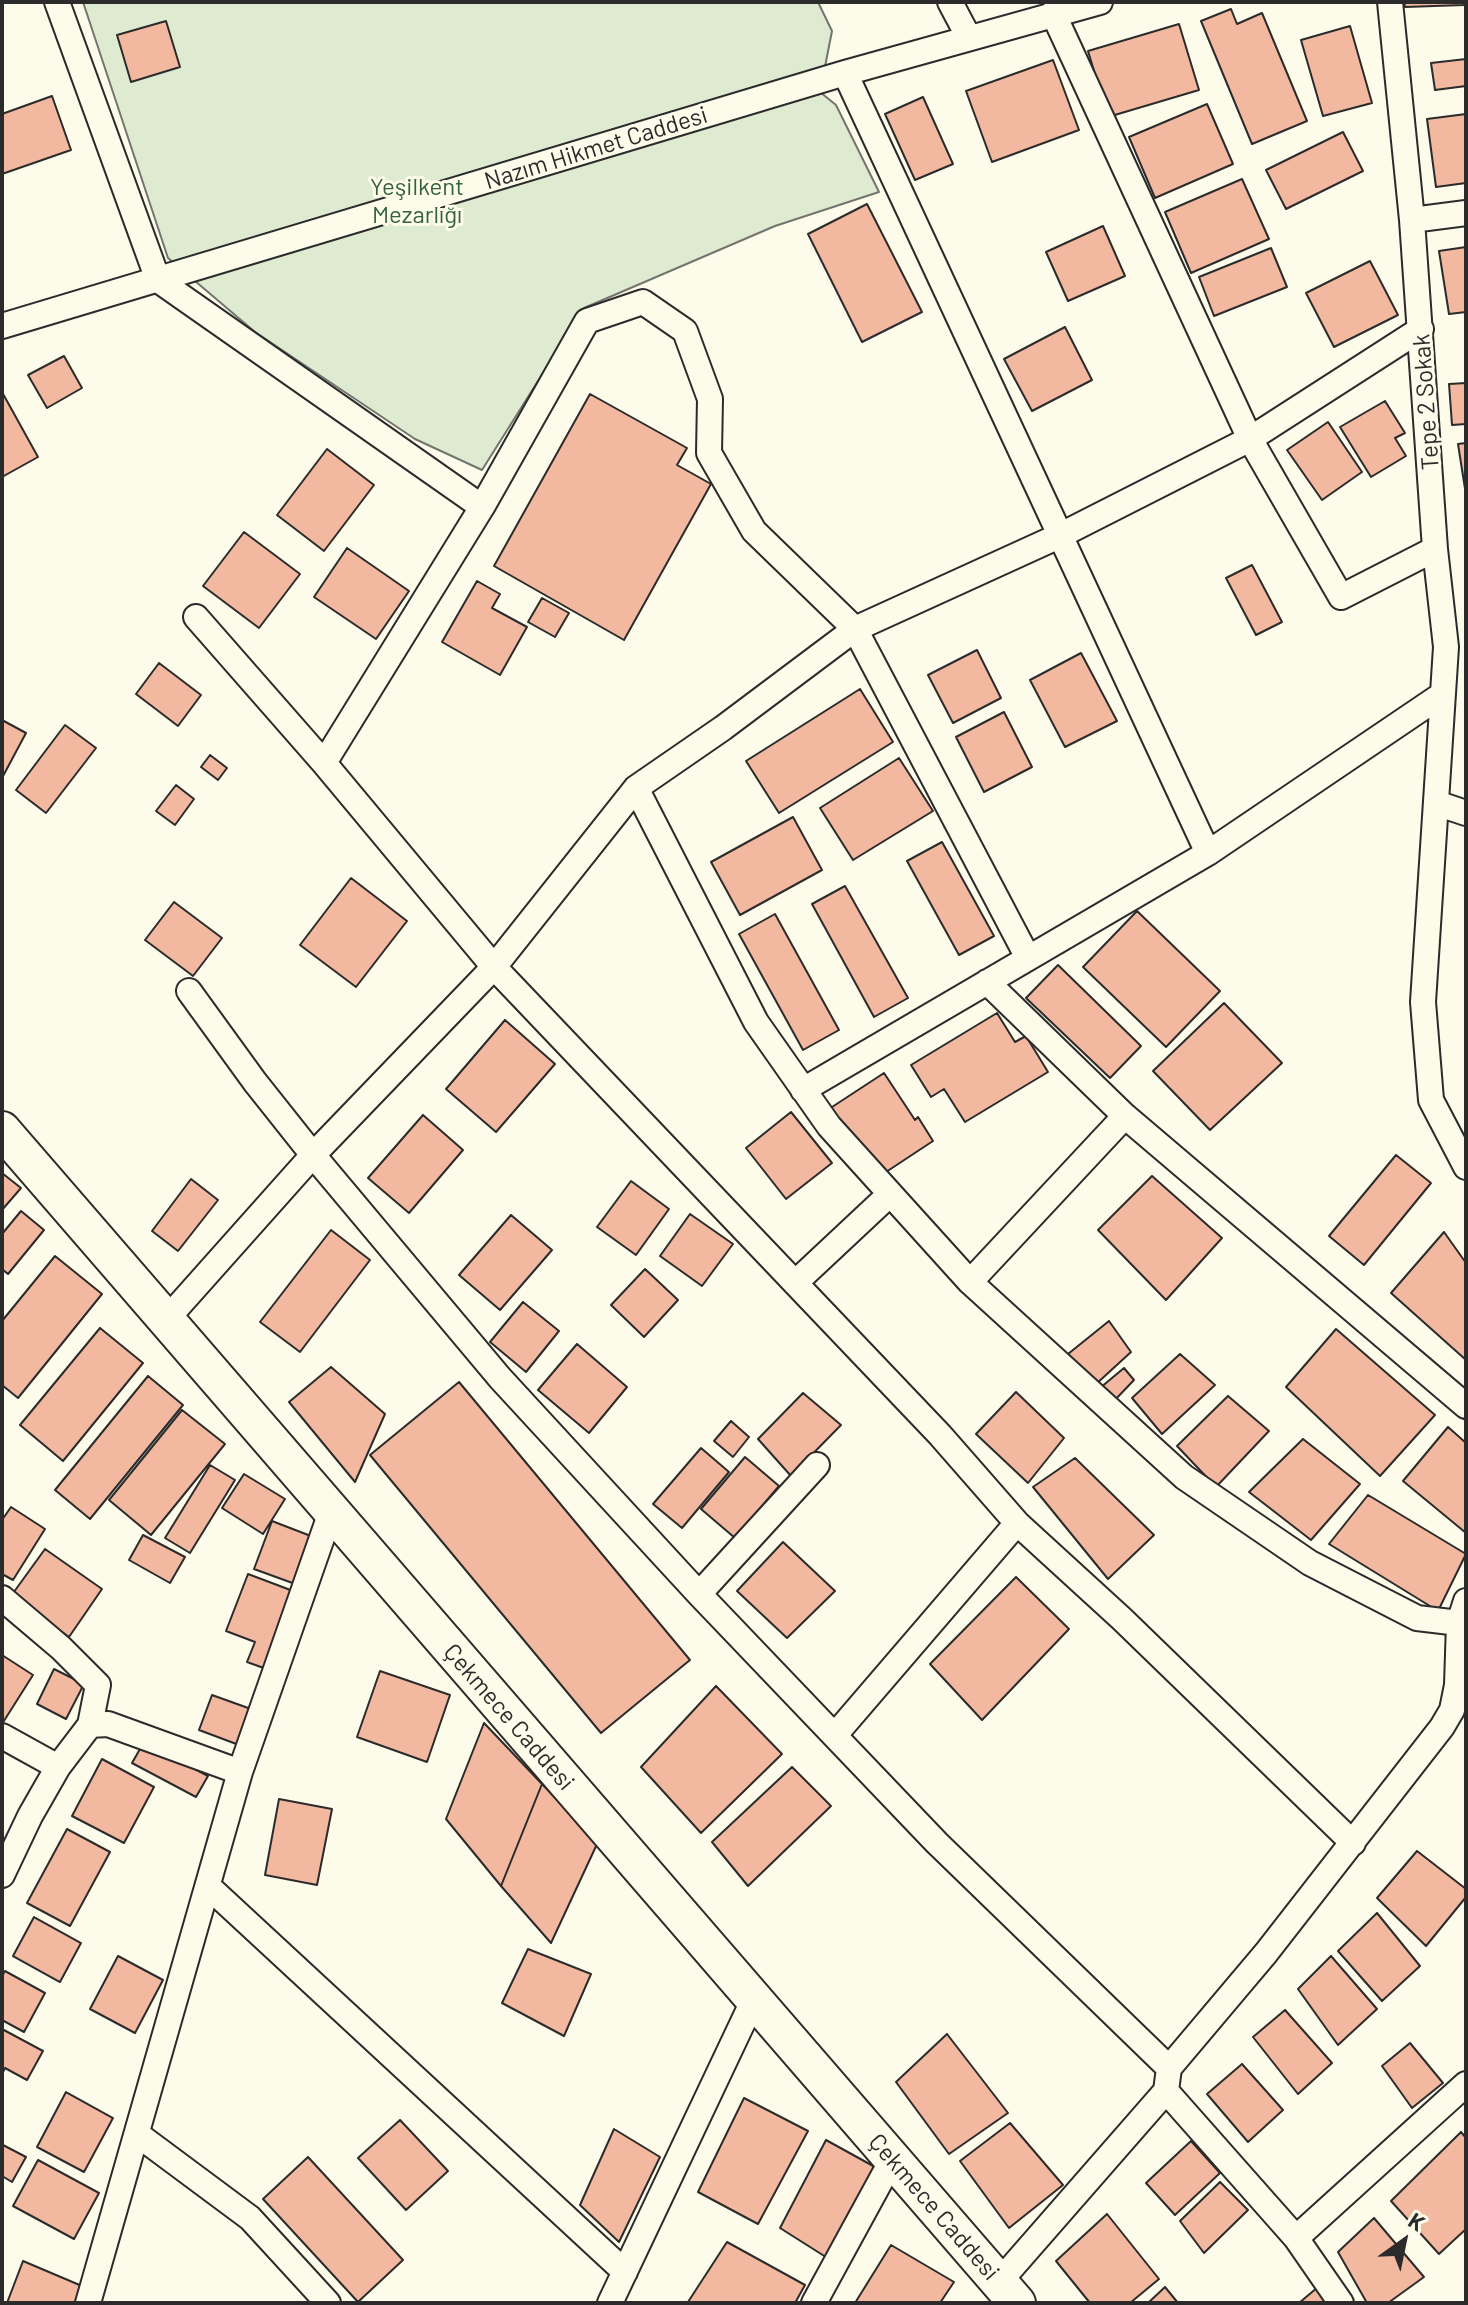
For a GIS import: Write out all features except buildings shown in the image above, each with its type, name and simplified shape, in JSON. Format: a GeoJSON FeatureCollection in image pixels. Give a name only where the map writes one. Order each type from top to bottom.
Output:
{"type":"FeatureCollection","features":[{"type":"Feature","properties":{"kind":"main road","name":"Çekmece Caddesi"},"geometry":{"type":"LineString","coordinates":[[2,1130],[1008,2292]]}},
{"type":"Feature","properties":{"kind":"street"},"geometry":{"type":"LineString","coordinates":[[57,2],[158,280],[482,507]]}},
{"type":"Feature","properties":{"kind":"street"},"geometry":{"type":"LineString","coordinates":[[950,2],[969,38]]}},
{"type":"Feature","properties":{"kind":"street","name":"Nazım Hikmet Caddesi"},"geometry":{"type":"LineString","coordinates":[[2,326],[845,73],[1100,2]]}},
{"type":"Feature","properties":{"kind":"street","name":"Tepe 2 Sokak"},"geometry":{"type":"LineString","coordinates":[[1390,2],[1421,329],[1435,549],[1456,646],[1443,694],[1423,1002],[1431,1100],[1466,1167]]}},
{"type":"Feature","properties":{"kind":"street"},"geometry":{"type":"LineString","coordinates":[[1053,13],[1250,439],[1341,597],[1435,549]]}},
{"type":"Feature","properties":{"kind":"street"},"geometry":{"type":"LineString","coordinates":[[845,73],[1208,853]]}},
{"type":"Feature","properties":{"kind":"street"},"geometry":{"type":"LineString","coordinates":[[1412,220],[1466,213]]}},
{"type":"Feature","properties":{"kind":"street"},"geometry":{"type":"LineString","coordinates":[[324,763],[482,507],[587,321],[643,302],[685,331],[710,399],[709,453],[754,531],[855,629],[1028,958]]}},
{"type":"Feature","properties":{"kind":"street"},"geometry":{"type":"LineString","coordinates":[[166,1320],[313,1155],[494,967],[636,788],[723,728],[855,629],[1059,536],[1250,439],[1421,329]]}},
{"type":"Feature","properties":{"kind":"street"},"geometry":{"type":"LineString","coordinates":[[196,617],[324,763],[494,967],[940,1435],[1017,1523],[1122,1619],[1353,1843]]}},
{"type":"Feature","properties":{"kind":"street"},"geometry":{"type":"LineString","coordinates":[[803,1090],[1208,853],[1443,694]]}},
{"type":"Feature","properties":{"kind":"street"},"geometry":{"type":"LineString","coordinates":[[636,788],[756,1022],[829,1126],[970,1282],[1184,1477],[1310,1563],[1417,1618],[1462,1612],[1457,1685],[1459,1714],[1442,1727],[1167,2079],[1008,2292]]}},
{"type":"Feature","properties":{"kind":"street"},"geometry":{"type":"LineString","coordinates":[[1436,803],[1466,813]]}},
{"type":"Feature","properties":{"kind":"street"},"geometry":{"type":"LineString","coordinates":[[987,982],[1125,1116],[1466,1406]]}},
{"type":"Feature","properties":{"kind":"street"},"geometry":{"type":"LineString","coordinates":[[189,991],[313,1155],[480,1357],[699,1594],[1167,2079],[1296,2238],[1341,2303]]}},
{"type":"Feature","properties":{"kind":"street"},"geometry":{"type":"LineString","coordinates":[[970,1282],[1125,1116]]}},
{"type":"Feature","properties":{"kind":"street"},"geometry":{"type":"LineString","coordinates":[[795,1283],[889,1195]]}},
{"type":"Feature","properties":{"kind":"street"},"geometry":{"type":"LineString","coordinates":[[699,1594],[817,1465]]}},
{"type":"Feature","properties":{"kind":"street"},"geometry":{"type":"LineString","coordinates":[[88,2303],[240,1772],[331,1512]]}},
{"type":"Feature","properties":{"kind":"street"},"geometry":{"type":"LineString","coordinates":[[835,1735],[1017,1523]]}},
{"type":"Feature","properties":{"kind":"street"},"geometry":{"type":"LineString","coordinates":[[2,1598],[61,1648],[98,1685],[90,1725],[58,1767],[2,1875]]}},
{"type":"Feature","properties":{"kind":"street"},"geometry":{"type":"LineString","coordinates":[[90,1725],[108,1724],[240,1772]]}},
{"type":"Feature","properties":{"kind":"street"},"geometry":{"type":"LineString","coordinates":[[2,1736],[58,1767]]}},
{"type":"Feature","properties":{"kind":"street"},"geometry":{"type":"LineString","coordinates":[[209,1887],[625,2272]]}},
{"type":"Feature","properties":{"kind":"street"},"geometry":{"type":"LineString","coordinates":[[610,2303],[753,2001]]}},
{"type":"Feature","properties":{"kind":"street"},"geometry":{"type":"LineString","coordinates":[[1296,2238],[1466,2084]]}},
{"type":"Feature","properties":{"kind":"street"},"geometry":{"type":"LineString","coordinates":[[137,2134],[250,2218],[328,2303]]}},
{"type":"Feature","properties":{"kind":"street"},"geometry":{"type":"LineString","coordinates":[[814,2303],[892,2160]]}},
{"type":"Feature","properties":{"kind":"green space","name":"Yeşilkent Mezarlığı"},"geometry":{"type":"Polygon","coordinates":[[[83,2],[818,2],[832,31],[820,92],[836,105],[879,192],[775,226],[584,308],[482,470],[415,439],[255,332],[168,258],[83,2]]]}}]}
